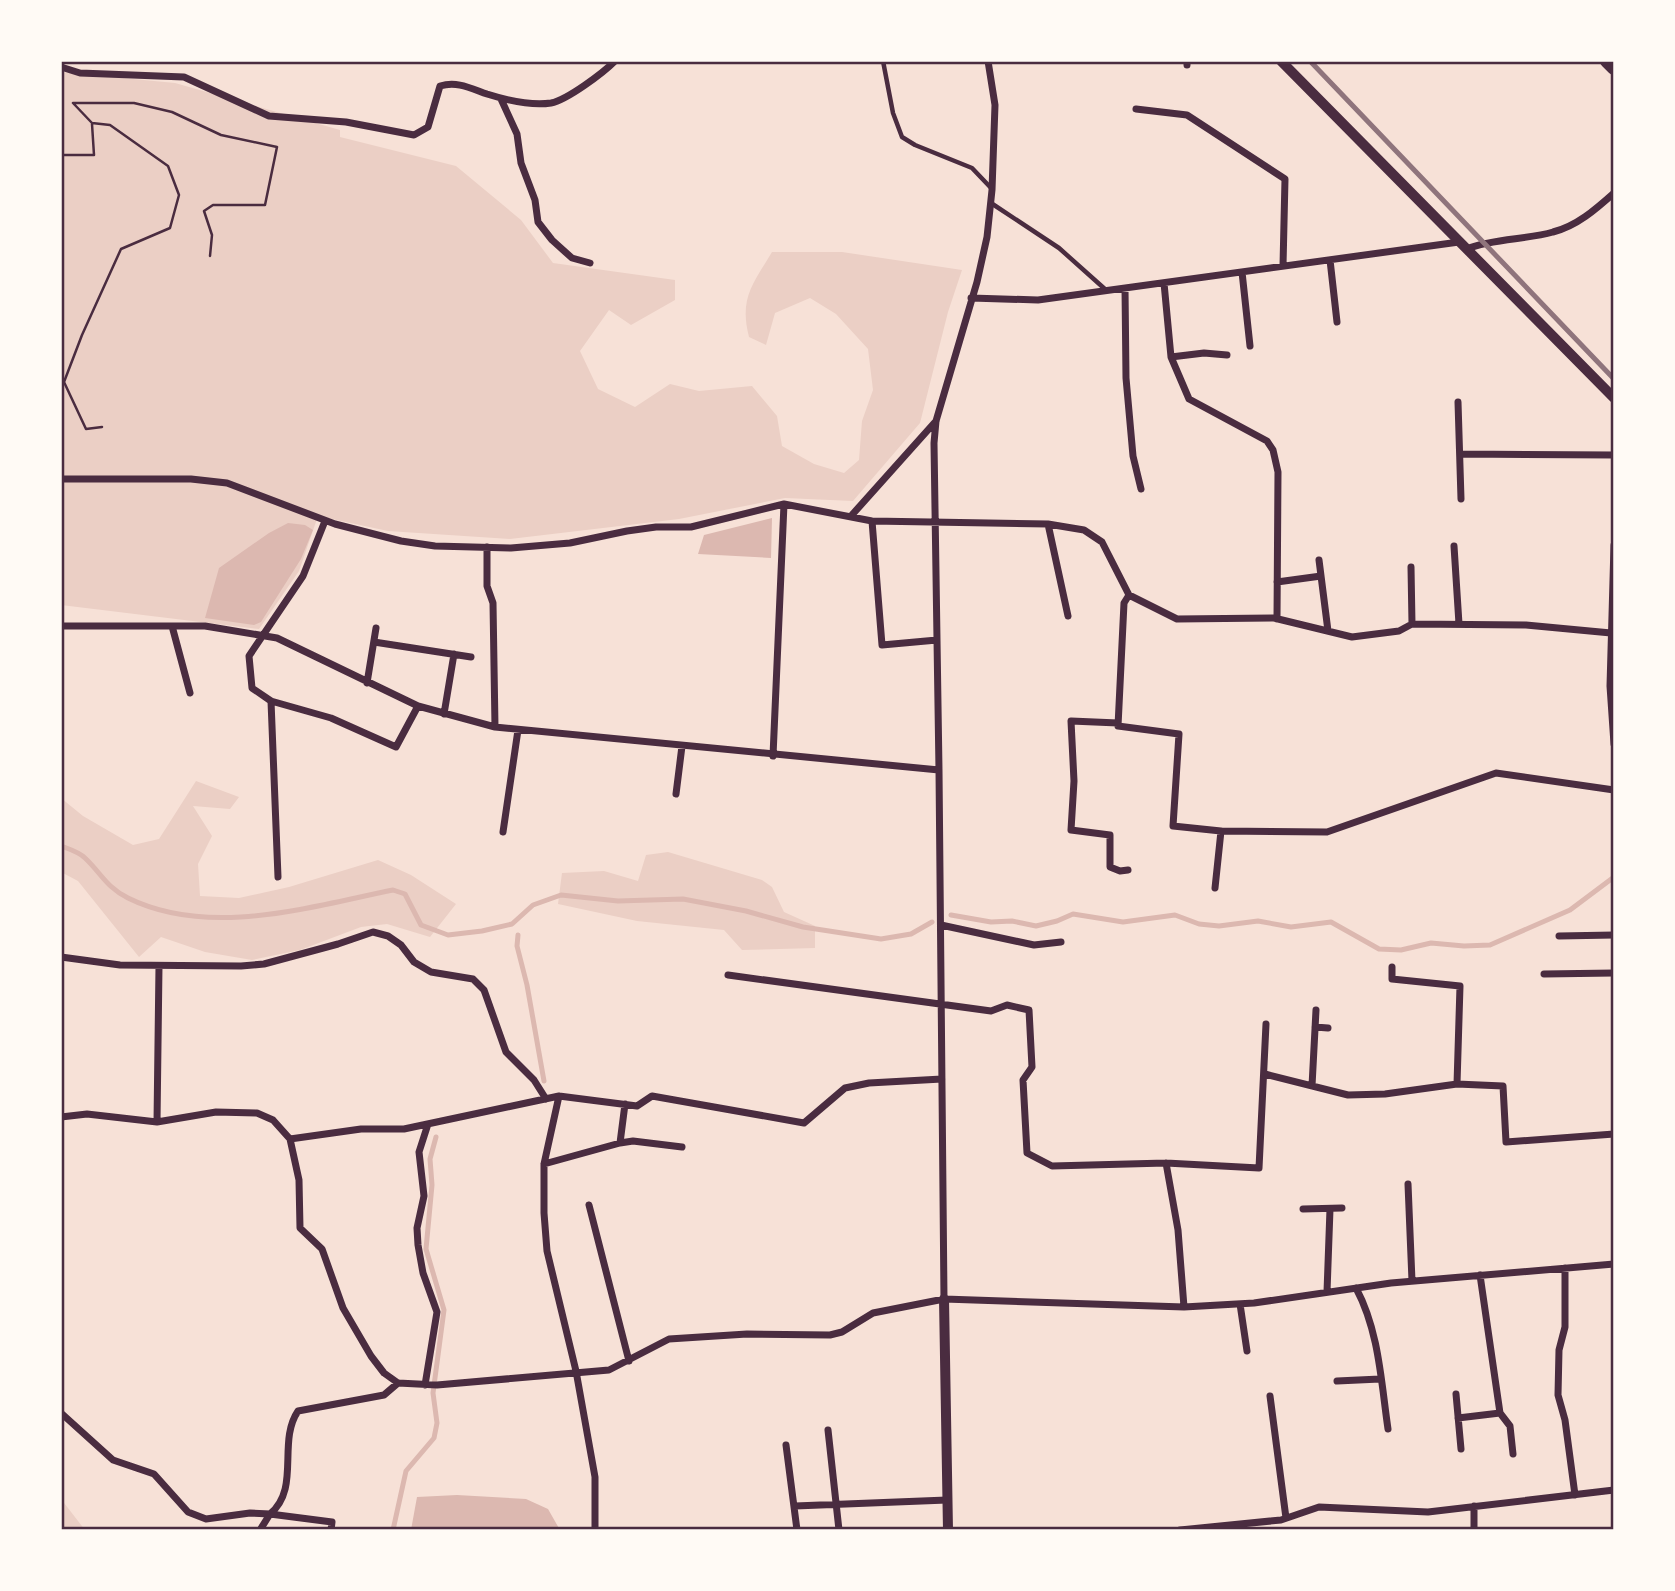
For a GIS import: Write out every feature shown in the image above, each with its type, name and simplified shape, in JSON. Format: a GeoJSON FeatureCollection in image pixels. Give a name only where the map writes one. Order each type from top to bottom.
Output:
{"type":"FeatureCollection","features":[{"type":"Feature","properties":{"kind":"highway"},"geometry":{"type":"LineString","coordinates":[[1607,61],[1614,68]]}},
{"type":"Feature","properties":{"kind":"street"},"geometry":{"type":"LineString","coordinates":[[61,68],[80,73],[184,76],[269,116],[346,122],[414,135],[428,127],[440,86],[452,82],[501,99],[538,104],[554,103],[598,76],[615,61]]}},
{"type":"Feature","properties":{"kind":"street"},"geometry":{"type":"LineString","coordinates":[[948,1530],[934,443],[936,421],[985,248],[992,190],[995,105],[988,61]]}},
{"type":"Feature","properties":{"kind":"street"},"geometry":{"type":"LineString","coordinates":[[1281,61],[1614,398]]}},
{"type":"Feature","properties":{"kind":"street"},"geometry":{"type":"LineString","coordinates":[[501,99],[517,134],[521,163],[535,200],[538,222],[552,240],[572,258],[590,263]]}},
{"type":"Feature","properties":{"kind":"street"},"geometry":{"type":"LineString","coordinates":[[1136,109],[1186,115],[1285,179],[1283,266]]}},
{"type":"Feature","properties":{"kind":"street"},"geometry":{"type":"LineString","coordinates":[[971,298],[1038,300],[1551,233],[1578,222],[1614,193]]}},
{"type":"Feature","properties":{"kind":"street"},"geometry":{"type":"LineString","coordinates":[[1330,260],[1337,322]]}},
{"type":"Feature","properties":{"kind":"street"},"geometry":{"type":"LineString","coordinates":[[1242,272],[1250,346]]}},
{"type":"Feature","properties":{"kind":"street"},"geometry":{"type":"LineString","coordinates":[[1164,283],[1171,358],[1189,398],[1267,441],[1273,450],[1278,472],[1277,619]]}},
{"type":"Feature","properties":{"kind":"street"},"geometry":{"type":"LineString","coordinates":[[1125,288],[1126,378],[1133,456],[1141,489]]}},
{"type":"Feature","properties":{"kind":"street"},"geometry":{"type":"LineString","coordinates":[[1171,358],[1204,353],[1227,355]]}},
{"type":"Feature","properties":{"kind":"street"},"geometry":{"type":"LineString","coordinates":[[1458,402],[1461,499]]}},
{"type":"Feature","properties":{"kind":"street"},"geometry":{"type":"LineString","coordinates":[[851,516],[936,421]]}},
{"type":"Feature","properties":{"kind":"street"},"geometry":{"type":"LineString","coordinates":[[1460,454],[1614,454]]}},
{"type":"Feature","properties":{"kind":"street"},"geometry":{"type":"LineString","coordinates":[[61,479],[191,479],[227,483],[325,520],[401,541],[435,546],[511,548],[570,542],[656,527],[691,527],[784,504],[872,521],[1048,524],[1084,530],[1102,542],[1129,595],[1177,619],[1277,619],[1352,637],[1399,631],[1412,624],[1526,625],[1611,633]]}},
{"type":"Feature","properties":{"kind":"street"},"geometry":{"type":"LineString","coordinates":[[773,755],[784,504]]}},
{"type":"Feature","properties":{"kind":"street"},"geometry":{"type":"LineString","coordinates":[[325,520],[303,576],[249,656],[252,688],[271,701],[331,718],[396,747],[418,706]]}},
{"type":"Feature","properties":{"kind":"street"},"geometry":{"type":"LineString","coordinates":[[872,521],[882,645],[937,640]]}},
{"type":"Feature","properties":{"kind":"street"},"geometry":{"type":"LineString","coordinates":[[1048,524],[1068,616]]}},
{"type":"Feature","properties":{"kind":"street"},"geometry":{"type":"LineString","coordinates":[[1614,545],[1611,633],[1614,744]]}},
{"type":"Feature","properties":{"kind":"street"},"geometry":{"type":"LineString","coordinates":[[487,547],[487,586],[493,603],[495,727]]}},
{"type":"Feature","properties":{"kind":"street"},"geometry":{"type":"LineString","coordinates":[[1454,547],[1459,624]]}},
{"type":"Feature","properties":{"kind":"street"},"geometry":{"type":"LineString","coordinates":[[1320,560],[1328,631]]}},
{"type":"Feature","properties":{"kind":"street"},"geometry":{"type":"LineString","coordinates":[[1411,567],[1412,624]]}},
{"type":"Feature","properties":{"kind":"street"},"geometry":{"type":"LineString","coordinates":[[1277,582],[1321,576]]}},
{"type":"Feature","properties":{"kind":"street"},"geometry":{"type":"LineString","coordinates":[[1129,595],[1124,603],[1118,726],[1179,734],[1173,826],[1221,831],[1327,832],[1496,773],[1614,790]]}},
{"type":"Feature","properties":{"kind":"street"},"geometry":{"type":"LineString","coordinates":[[61,626],[205,626],[277,638],[418,706],[495,727],[939,770]]}},
{"type":"Feature","properties":{"kind":"street"},"geometry":{"type":"LineString","coordinates":[[172,626],[190,693]]}},
{"type":"Feature","properties":{"kind":"street"},"geometry":{"type":"LineString","coordinates":[[367,683],[376,628]]}},
{"type":"Feature","properties":{"kind":"street"},"geometry":{"type":"LineString","coordinates":[[374,642],[471,657]]}},
{"type":"Feature","properties":{"kind":"street"},"geometry":{"type":"LineString","coordinates":[[444,714],[454,654]]}},
{"type":"Feature","properties":{"kind":"street"},"geometry":{"type":"LineString","coordinates":[[271,701],[278,877]]}},
{"type":"Feature","properties":{"kind":"street"},"geometry":{"type":"LineString","coordinates":[[1118,723],[1071,721],[1074,781],[1070,830],[1110,835],[1111,867],[1120,871],[1128,870]]}},
{"type":"Feature","properties":{"kind":"street"},"geometry":{"type":"LineString","coordinates":[[503,832],[518,730]]}},
{"type":"Feature","properties":{"kind":"street"},"geometry":{"type":"LineString","coordinates":[[676,794],[682,747]]}},
{"type":"Feature","properties":{"kind":"street"},"geometry":{"type":"LineString","coordinates":[[1215,888],[1221,831]]}},
{"type":"Feature","properties":{"kind":"street"},"geometry":{"type":"LineString","coordinates":[[941,925],[1034,945],[1061,942]]}},
{"type":"Feature","properties":{"kind":"street"},"geometry":{"type":"LineString","coordinates":[[61,957],[120,965],[264,964],[373,932],[388,936],[401,945],[414,962],[430,972],[473,979],[484,990],[506,1052],[534,1080],[546,1099]]}},
{"type":"Feature","properties":{"kind":"street"},"geometry":{"type":"LineString","coordinates":[[1559,936],[1614,935]]}},
{"type":"Feature","properties":{"kind":"street"},"geometry":{"type":"LineString","coordinates":[[157,1122],[159,966]]}},
{"type":"Feature","properties":{"kind":"street"},"geometry":{"type":"LineString","coordinates":[[1392,967],[1392,979],[1460,986],[1457,1084]]}},
{"type":"Feature","properties":{"kind":"street"},"geometry":{"type":"LineString","coordinates":[[1545,974],[1614,972]]}},
{"type":"Feature","properties":{"kind":"street"},"geometry":{"type":"LineString","coordinates":[[728,975],[991,1011],[1007,1005],[1029,1010],[1032,1067],[1023,1080],[1027,1153],[1052,1166],[1166,1163],[1259,1168],[1266,1024]]}},
{"type":"Feature","properties":{"kind":"street"},"geometry":{"type":"LineString","coordinates":[[1312,1086],[1316,1010]]}},
{"type":"Feature","properties":{"kind":"street"},"geometry":{"type":"LineString","coordinates":[[1315,1027],[1328,1027]]}},
{"type":"Feature","properties":{"kind":"street"},"geometry":{"type":"LineString","coordinates":[[1265,1074],[1348,1095],[1385,1094],[1457,1084],[1503,1086],[1506,1142],[1614,1134]]}},
{"type":"Feature","properties":{"kind":"street"},"geometry":{"type":"LineString","coordinates":[[290,1139],[361,1129],[404,1129],[559,1096],[636,1106],[652,1096],[804,1123],[845,1088],[869,1083],[942,1079]]}},
{"type":"Feature","properties":{"kind":"street"},"geometry":{"type":"LineString","coordinates":[[559,1096],[544,1164],[547,1251],[576,1371],[595,1477],[595,1530]]}},
{"type":"Feature","properties":{"kind":"street"},"geometry":{"type":"LineString","coordinates":[[620,1143],[625,1104]]}},
{"type":"Feature","properties":{"kind":"street"},"geometry":{"type":"LineString","coordinates":[[61,1117],[87,1114],[157,1122],[216,1112],[257,1113],[273,1120],[290,1139],[299,1180],[300,1228],[322,1249],[343,1308],[371,1356],[384,1373],[398,1383],[430,1385],[608,1370],[669,1339],[747,1334],[830,1335],[842,1332],[873,1313],[944,1299],[1184,1307],[1240,1304],[1412,1281],[1614,1264]]}},
{"type":"Feature","properties":{"kind":"street"},"geometry":{"type":"LineString","coordinates":[[428,1124],[419,1152],[424,1196],[418,1236],[423,1273],[437,1312],[430,1385]]}},
{"type":"Feature","properties":{"kind":"street"},"geometry":{"type":"LineString","coordinates":[[544,1164],[633,1141],[682,1147]]}},
{"type":"Feature","properties":{"kind":"street"},"geometry":{"type":"LineString","coordinates":[[1166,1163],[1178,1230],[1184,1307]]}},
{"type":"Feature","properties":{"kind":"street"},"geometry":{"type":"LineString","coordinates":[[1408,1184],[1412,1281]]}},
{"type":"Feature","properties":{"kind":"street"},"geometry":{"type":"LineString","coordinates":[[589,1205],[629,1361]]}},
{"type":"Feature","properties":{"kind":"street"},"geometry":{"type":"LineString","coordinates":[[1303,1209],[1342,1209]]}},
{"type":"Feature","properties":{"kind":"street"},"geometry":{"type":"LineString","coordinates":[[1327,1292],[1329,1209]]}},
{"type":"Feature","properties":{"kind":"street"},"geometry":{"type":"LineString","coordinates":[[1565,1268],[1565,1327],[1559,1350],[1558,1395],[1565,1420],[1575,1495]]}},
{"type":"Feature","properties":{"kind":"street"},"geometry":{"type":"LineString","coordinates":[[1480,1275],[1500,1413],[1510,1426],[1513,1454]]}},
{"type":"Feature","properties":{"kind":"street"},"geometry":{"type":"LineString","coordinates":[[1356,1288],[1367,1308],[1374,1333],[1388,1429]]}},
{"type":"Feature","properties":{"kind":"street"},"geometry":{"type":"LineString","coordinates":[[1240,1304],[1247,1351]]}},
{"type":"Feature","properties":{"kind":"street"},"geometry":{"type":"LineString","coordinates":[[1337,1381],[1380,1379]]}},
{"type":"Feature","properties":{"kind":"street"},"geometry":{"type":"LineString","coordinates":[[260,1530],[279,1507],[286,1491],[290,1423],[298,1412],[384,1395],[398,1383]]}},
{"type":"Feature","properties":{"kind":"street"},"geometry":{"type":"LineString","coordinates":[[1456,1394],[1461,1449]]}},
{"type":"Feature","properties":{"kind":"street"},"geometry":{"type":"LineString","coordinates":[[1270,1396],[1286,1518]]}},
{"type":"Feature","properties":{"kind":"street"},"geometry":{"type":"LineString","coordinates":[[61,1413],[113,1460],[154,1474],[188,1512],[206,1519],[250,1513],[271,1514],[332,1522],[331,1530]]}},
{"type":"Feature","properties":{"kind":"street"},"geometry":{"type":"LineString","coordinates":[[1458,1418],[1500,1413]]}},
{"type":"Feature","properties":{"kind":"street"},"geometry":{"type":"LineString","coordinates":[[828,1430],[839,1530]]}},
{"type":"Feature","properties":{"kind":"street"},"geometry":{"type":"LineString","coordinates":[[786,1445],[797,1530]]}},
{"type":"Feature","properties":{"kind":"street"},"geometry":{"type":"LineString","coordinates":[[1180,1530],[1286,1518],[1319,1507],[1427,1512],[1614,1490]]}},
{"type":"Feature","properties":{"kind":"street"},"geometry":{"type":"LineString","coordinates":[[795,1506],[947,1500]]}},
{"type":"Feature","properties":{"kind":"street"},"geometry":{"type":"LineString","coordinates":[[1474,1506],[1474,1530]]}},
{"type":"Feature","properties":{"kind":"lane"},"geometry":{"type":"LineString","coordinates":[[883,61],[893,113],[902,137],[972,168],[992,190]]}},
{"type":"Feature","properties":{"kind":"lane"},"geometry":{"type":"LineString","coordinates":[[991,203],[1059,248],[1107,290]]}},
{"type":"Feature","properties":{"kind":"path"},"geometry":{"type":"LineString","coordinates":[[61,155],[94,155],[92,123],[73,103],[134,103],[172,112],[221,135],[277,147],[265,205],[213,205],[204,211],[212,235],[210,256]]}},
{"type":"Feature","properties":{"kind":"path"},"geometry":{"type":"LineString","coordinates":[[92,123],[110,125],[168,166],[179,195],[170,228],[121,249],[64,382],[86,429],[102,427]]}},
{"type":"Feature","properties":{"kind":"shaded area"},"geometry":{"type":"Polygon","coordinates":[[[61,72],[175,83],[340,130],[340,137],[456,166],[521,220],[553,263],[675,280],[675,300],[631,325],[609,310],[580,351],[598,389],[635,407],[670,384],[699,391],[752,386],[777,416],[782,446],[814,464],[844,473],[859,460],[862,421],[873,390],[868,349],[836,314],[810,298],[775,313],[766,345],[749,337],[746,323],[747,301],[759,273],[772,252],[842,252],[962,270],[948,312],[920,423],[853,501],[785,498],[679,519],[510,539],[388,531],[318,516],[299,571],[259,629],[61,605],[61,72]]]}},
{"type":"Feature","properties":{"kind":"shaded area"},"geometry":{"type":"Polygon","coordinates":[[[772,518],[771,558],[698,554],[704,535],[772,518]]]}},
{"type":"Feature","properties":{"kind":"shaded area"},"geometry":{"type":"Polygon","coordinates":[[[288,523],[305,525],[313,530],[301,559],[261,622],[254,625],[205,618],[219,568],[288,523]]]}},
{"type":"Feature","properties":{"kind":"shaded area"},"geometry":{"type":"Polygon","coordinates":[[[196,781],[239,797],[230,809],[193,806],[212,836],[198,864],[200,896],[239,898],[289,887],[378,860],[411,875],[456,904],[430,937],[387,924],[361,927],[300,950],[252,960],[205,952],[161,937],[139,957],[78,881],[61,872],[61,798],[83,816],[133,845],[159,839],[196,781]]]}},
{"type":"Feature","properties":{"kind":"shaded area"},"geometry":{"type":"Polygon","coordinates":[[[668,852],[762,880],[772,887],[784,912],[815,926],[815,948],[742,950],[724,930],[637,921],[558,904],[562,873],[604,871],[638,881],[646,855],[668,852]]]}},
{"type":"Feature","properties":{"kind":"shaded area"},"geometry":{"type":"Polygon","coordinates":[[[457,1495],[526,1499],[548,1509],[560,1530],[411,1530],[417,1497],[457,1495]]]}},
{"type":"Feature","properties":{"kind":"shaded area"},"geometry":{"type":"Polygon","coordinates":[[[61,1499],[85,1530],[61,1530],[61,1499]]]}},
{"type":"Feature","properties":{"kind":"waterway"},"geometry":{"type":"LineString","coordinates":[[61,846],[83,856],[120,894],[159,910],[192,916],[225,918],[294,911],[393,890],[405,894],[421,925],[448,935],[512,924],[533,905],[561,895],[618,901],[683,899],[746,911],[803,927],[881,939],[911,934],[932,922]]}},
{"type":"Feature","properties":{"kind":"waterway"},"geometry":{"type":"LineString","coordinates":[[951,915],[1036,926],[1073,914],[1123,922],[1175,915],[1199,924],[1219,926],[1258,921],[1291,927],[1331,922],[1379,949],[1401,950],[1431,943],[1490,945],[1570,910],[1614,877]]}},
{"type":"Feature","properties":{"kind":"waterway"},"geometry":{"type":"LineString","coordinates":[[518,935],[517,946],[527,985],[544,1081]]}},
{"type":"Feature","properties":{"kind":"waterway"},"geometry":{"type":"LineString","coordinates":[[393,1530],[406,1471],[434,1438],[437,1423],[433,1393],[444,1310],[426,1249],[432,1185],[430,1159],[436,1137]]}},
{"type":"Feature","properties":{"kind":"railway"},"geometry":{"type":"LineString","coordinates":[[1310,61],[1614,379]]}}]}
